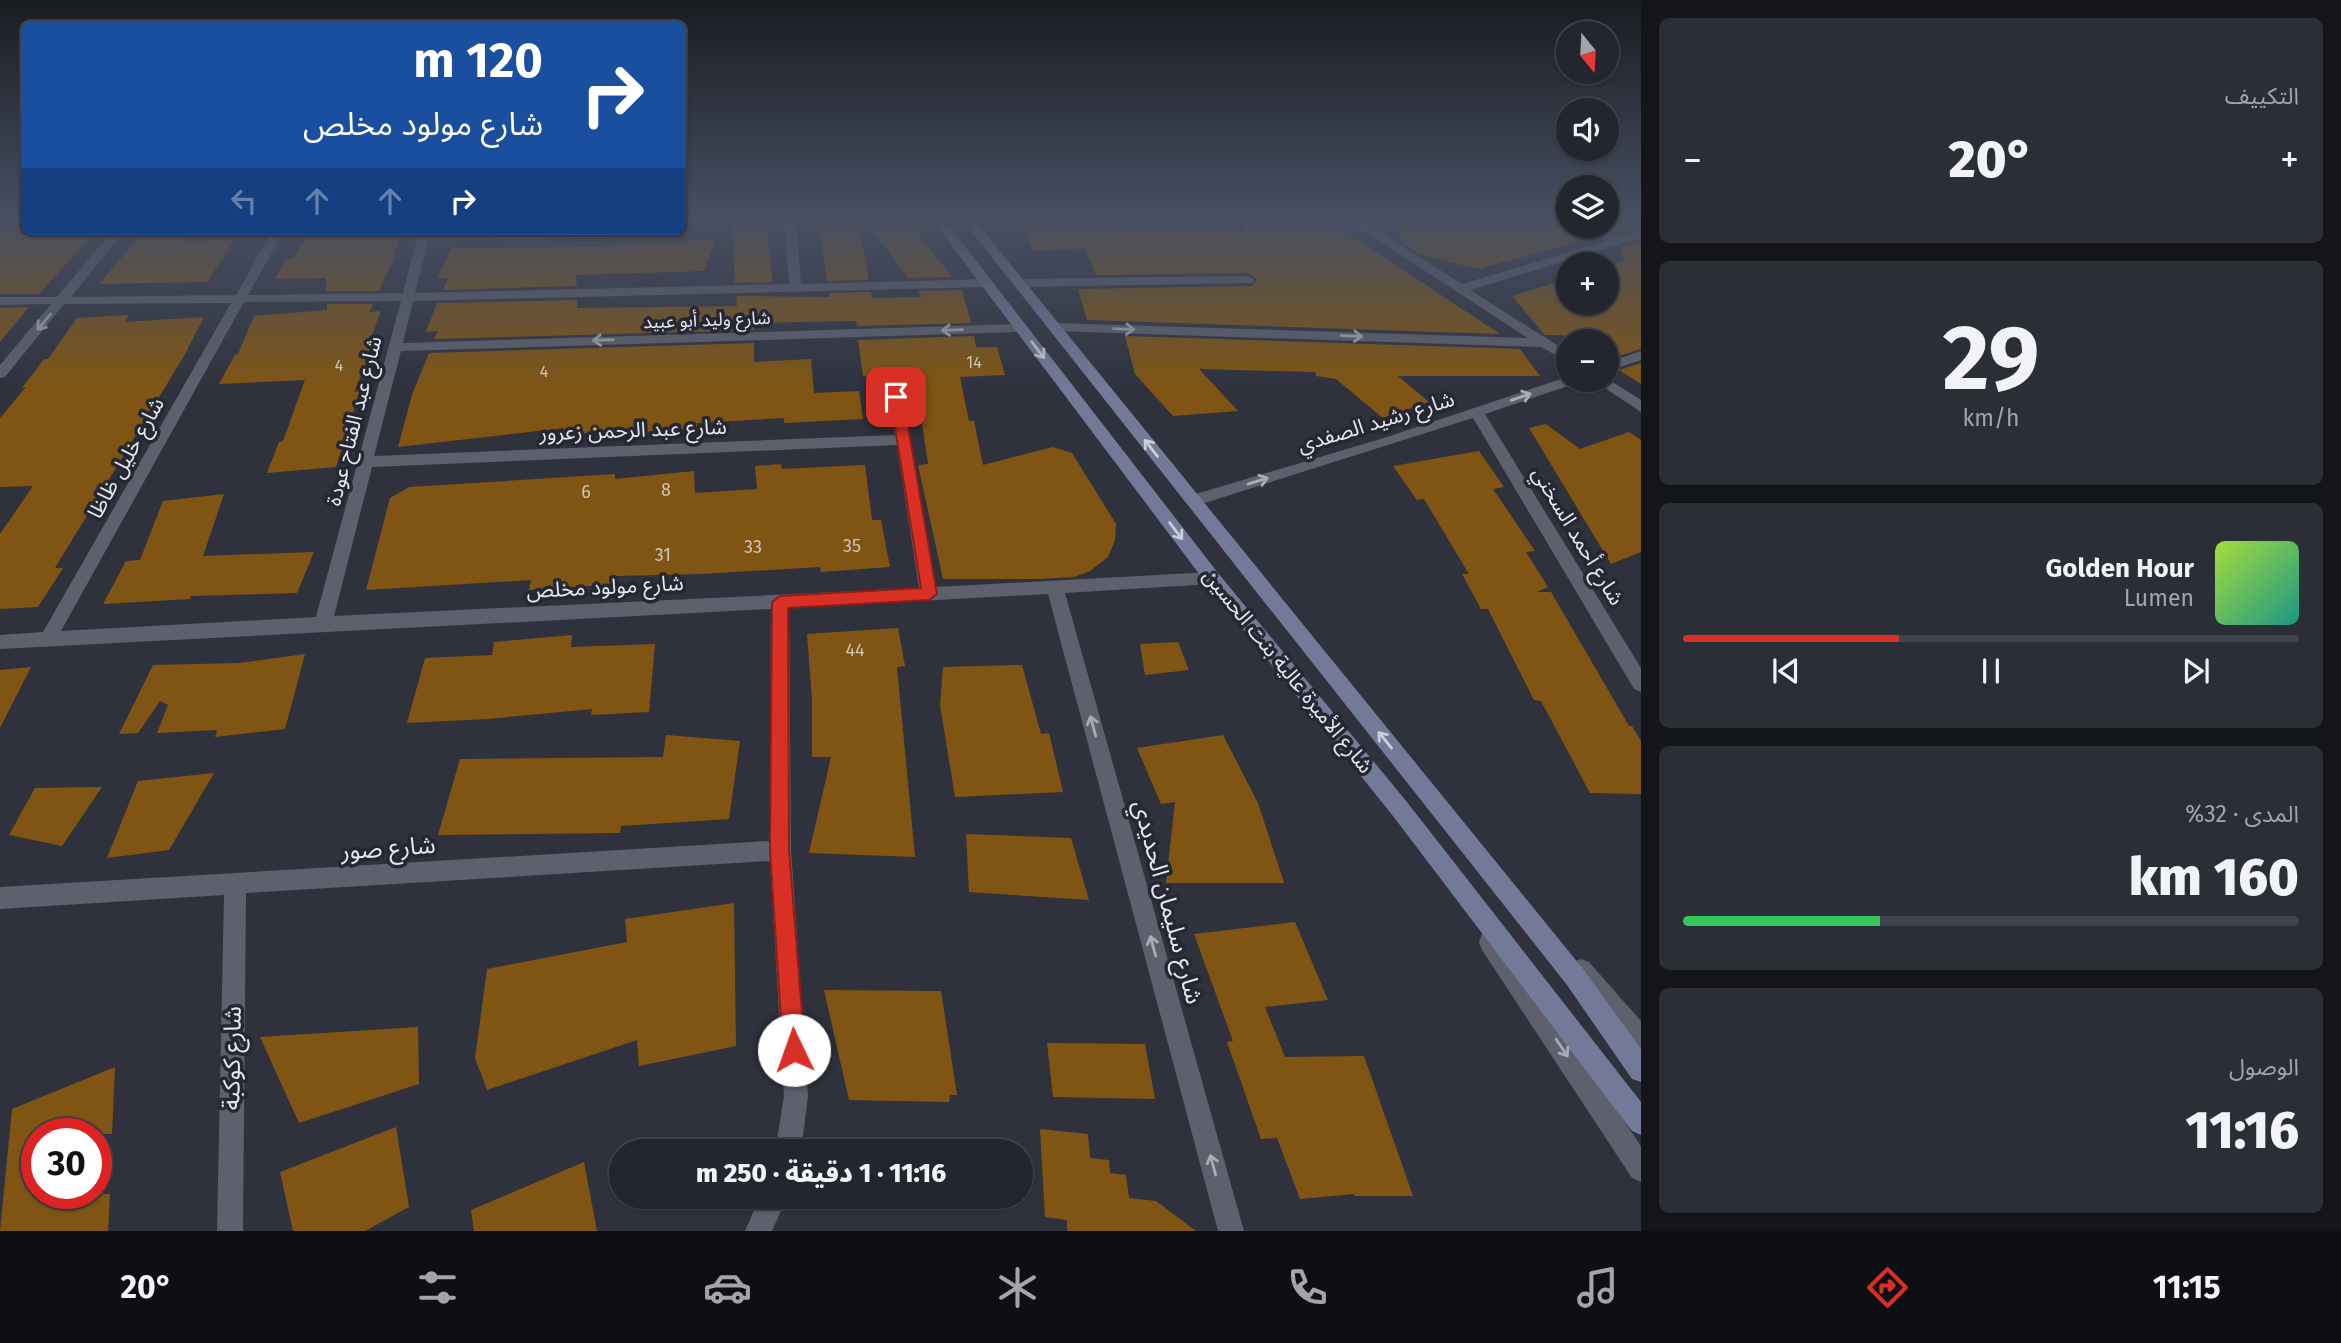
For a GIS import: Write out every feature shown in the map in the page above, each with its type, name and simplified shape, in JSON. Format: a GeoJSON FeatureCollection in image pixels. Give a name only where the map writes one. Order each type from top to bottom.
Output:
{"type":"FeatureCollection","features":[{"type":"Feature","properties":{"kind":"main road","name":"شارع الأميرة عالية بنت الحسين"},"geometry":{"type":"LineString","coordinates":[[980,275],[1212,578],[1400,809],[1641,1122]]}},
{"type":"Feature","properties":{"kind":"main road","name":"شارع الأميرة عالية بنت الحسين"},"geometry":{"type":"LineString","coordinates":[[1015,275],[1192,501],[1575,977],[1641,1070]]}},
{"type":"Feature","properties":{"kind":"street"},"geometry":{"type":"LineString","coordinates":[[0,374],[82,275]]}},
{"type":"Feature","properties":{"kind":"street","name":"شارع خليل ظاظا"},"geometry":{"type":"LineString","coordinates":[[48,639],[253,275]]}},
{"type":"Feature","properties":{"kind":"street","name":"شارع عبد الفتاح عودة"},"geometry":{"type":"LineString","coordinates":[[324,622],[413,275]]}},
{"type":"Feature","properties":{"kind":"street"},"geometry":{"type":"LineString","coordinates":[[794,275],[795,288]]}},
{"type":"Feature","properties":{"kind":"street"},"geometry":{"type":"LineString","coordinates":[[1443,275],[1556,350]]}},
{"type":"Feature","properties":{"kind":"street"},"geometry":{"type":"LineString","coordinates":[[1462,288],[1505,275]]}},
{"type":"Feature","properties":{"kind":"street"},"geometry":{"type":"LineString","coordinates":[[1022,284],[1248,280]]}},
{"type":"Feature","properties":{"kind":"street"},"geometry":{"type":"LineString","coordinates":[[0,301],[408,297],[986,283]]}},
{"type":"Feature","properties":{"kind":"street"},"geometry":{"type":"LineString","coordinates":[[1056,327],[1545,343]]}},
{"type":"Feature","properties":{"kind":"street","name":"شارع وليد أبو عبيد"},"geometry":{"type":"LineString","coordinates":[[394,347],[1021,328]]}},
{"type":"Feature","properties":{"kind":"street"},"geometry":{"type":"LineString","coordinates":[[1619,363],[1641,355]]}},
{"type":"Feature","properties":{"kind":"street","name":"شارع رشيد الصفدي"},"geometry":{"type":"LineString","coordinates":[[1192,501],[1556,385]]}},
{"type":"Feature","properties":{"kind":"street"},"geometry":{"type":"LineString","coordinates":[[1618,392],[1641,407]]}},
{"type":"Feature","properties":{"kind":"street"},"geometry":{"type":"LineString","coordinates":[[896,397],[929,594]]}},
{"type":"Feature","properties":{"kind":"street","name":"شارع أحمد السخني"},"geometry":{"type":"LineString","coordinates":[[1476,412],[1641,684]]}},
{"type":"Feature","properties":{"kind":"street","name":"شارع عبد الرحمن زعرور"},"geometry":{"type":"LineString","coordinates":[[365,462],[903,440]]}},
{"type":"Feature","properties":{"kind":"street","name":"شارع مولود مخلص"},"geometry":{"type":"LineString","coordinates":[[0,642],[324,622],[780,602],[1212,578]]}},
{"type":"Feature","properties":{"kind":"street","name":"شارع سليمان الحديدي"},"geometry":{"type":"LineString","coordinates":[[1055,588],[1231,1231]]}},
{"type":"Feature","properties":{"kind":"street"},"geometry":{"type":"LineString","coordinates":[[780,602],[780,850],[796,1097],[790,1139]]}},
{"type":"Feature","properties":{"kind":"street"},"geometry":{"type":"LineString","coordinates":[[1427,794],[1641,1038]]}},
{"type":"Feature","properties":{"kind":"street"},"geometry":{"type":"LineString","coordinates":[[1400,809],[1641,1169]]}},
{"type":"Feature","properties":{"kind":"street","name":"شارع صور"},"geometry":{"type":"LineString","coordinates":[[0,898],[780,850]]}},
{"type":"Feature","properties":{"kind":"street","name":"شارع كوكبة"},"geometry":{"type":"LineString","coordinates":[[230,1231],[235,884]]}},
{"type":"Feature","properties":{"kind":"street"},"geometry":{"type":"LineString","coordinates":[[758,1231],[768,1209]]}},
{"type":"Feature","properties":{"kind":"building"},"geometry":{"type":"Polygon","coordinates":[[[0,275],[56,275],[39,294],[0,294],[0,275]]]}},
{"type":"Feature","properties":{"kind":"building"},"geometry":{"type":"Polygon","coordinates":[[[106,275],[211,275],[207,282],[99,284],[106,275]]]}},
{"type":"Feature","properties":{"kind":"building"},"geometry":{"type":"Polygon","coordinates":[[[277,275],[386,275],[379,291],[326,291],[326,278],[275,279],[277,275]]]}},
{"type":"Feature","properties":{"kind":"building"},"geometry":{"type":"Polygon","coordinates":[[[439,275],[576,275],[577,286],[443,290],[448,278],[438,278],[439,275]]]}},
{"type":"Feature","properties":{"kind":"building"},"geometry":{"type":"Polygon","coordinates":[[[735,275],[772,275],[773,282],[735,283],[735,275]]]}},
{"type":"Feature","properties":{"kind":"building"},"geometry":{"type":"Polygon","coordinates":[[[826,275],[868,275],[869,280],[827,281],[826,275]]]}},
{"type":"Feature","properties":{"kind":"building"},"geometry":{"type":"Polygon","coordinates":[[[906,275],[952,277],[908,278],[906,275]]]}},
{"type":"Feature","properties":{"kind":"building"},"geometry":{"type":"Polygon","coordinates":[[[1252,275],[1412,275],[1500,334],[1087,320],[1078,289],[1252,286],[1257,279],[1252,275]]]}},
{"type":"Feature","properties":{"kind":"building"},"geometry":{"type":"Polygon","coordinates":[[[1619,275],[1641,275],[1641,349],[1619,356],[1619,329],[1556,329],[1556,335],[1545,335],[1512,296],[1556,283],[1556,315],[1619,315],[1619,275]]]}},
{"type":"Feature","properties":{"kind":"building"},"geometry":{"type":"Polygon","coordinates":[[[962,290],[971,323],[857,326],[856,321],[754,323],[754,330],[434,339],[438,331],[426,332],[437,303],[577,300],[577,308],[737,306],[736,296],[829,297],[829,293],[871,292],[872,298],[922,297],[918,291],[962,290]]]}},
{"type":"Feature","properties":{"kind":"building"},"geometry":{"type":"Polygon","coordinates":[[[327,304],[373,304],[369,312],[381,311],[367,348],[373,348],[354,392],[360,391],[336,467],[267,473],[279,442],[283,441],[305,380],[219,384],[238,354],[254,316],[327,310],[327,304]]]}},
{"type":"Feature","properties":{"kind":"building"},"geometry":{"type":"Polygon","coordinates":[[[29,307],[0,342],[0,308],[29,307]]]}},
{"type":"Feature","properties":{"kind":"building"},"geometry":{"type":"Polygon","coordinates":[[[129,315],[125,322],[204,317],[184,356],[55,568],[63,568],[38,607],[0,609],[0,534],[33,486],[0,487],[0,418],[77,318],[129,315]]]}},
{"type":"Feature","properties":{"kind":"building"},"geometry":{"type":"Polygon","coordinates":[[[974,336],[976,347],[997,347],[1005,375],[960,377],[969,421],[974,421],[983,465],[1053,447],[1072,453],[1116,524],[1115,540],[1108,557],[1090,571],[1074,577],[1039,579],[943,579],[918,465],[928,464],[915,374],[863,376],[858,340],[974,336]]]}},
{"type":"Feature","properties":{"kind":"building"},"geometry":{"type":"Polygon","coordinates":[[[1125,336],[1520,349],[1540,376],[1398,376],[1429,402],[1383,418],[1336,379],[1316,376],[1315,372],[1199,369],[1238,411],[1173,416],[1135,374],[1125,336]]]}},
{"type":"Feature","properties":{"kind":"building"},"geometry":{"type":"Polygon","coordinates":[[[754,343],[754,362],[811,359],[814,393],[859,391],[863,419],[784,423],[784,418],[697,423],[697,428],[640,432],[563,434],[564,428],[398,447],[412,395],[429,353],[754,343]]]}},
{"type":"Feature","properties":{"kind":"building"},"geometry":{"type":"Polygon","coordinates":[[[1641,363],[1641,384],[1619,370],[1641,363]]]}},
{"type":"Feature","properties":{"kind":"building"},"geometry":{"type":"Polygon","coordinates":[[[1546,424],[1580,449],[1629,432],[1641,440],[1641,552],[1611,564],[1529,428],[1546,424]]]}},
{"type":"Feature","properties":{"kind":"building"},"geometry":{"type":"Polygon","coordinates":[[[1479,451],[1504,487],[1493,489],[1535,551],[1526,552],[1548,587],[1537,592],[1551,592],[1629,726],[1632,726],[1641,741],[1641,794],[1590,793],[1541,701],[1534,700],[1488,609],[1481,609],[1462,574],[1469,574],[1424,499],[1417,500],[1393,466],[1479,451]]]}},
{"type":"Feature","properties":{"kind":"building"},"geometry":{"type":"Polygon","coordinates":[[[781,464],[782,469],[865,465],[872,520],[881,520],[890,567],[821,572],[820,567],[617,576],[616,584],[529,590],[531,580],[366,590],[390,498],[409,487],[615,474],[615,479],[694,471],[695,493],[757,489],[755,466],[781,464]]]}},
{"type":"Feature","properties":{"kind":"building"},"geometry":{"type":"Polygon","coordinates":[[[224,494],[203,556],[314,552],[297,593],[191,596],[190,599],[103,604],[126,561],[140,560],[163,501],[224,494]]]}},
{"type":"Feature","properties":{"kind":"building"},"geometry":{"type":"Polygon","coordinates":[[[898,628],[905,666],[897,667],[915,857],[809,853],[831,757],[812,757],[812,699],[807,634],[898,628]]]}},
{"type":"Feature","properties":{"kind":"building"},"geometry":{"type":"Polygon","coordinates":[[[572,635],[571,647],[655,644],[649,712],[591,715],[592,709],[488,719],[407,723],[425,658],[492,655],[494,642],[572,635]]]}},
{"type":"Feature","properties":{"kind":"building"},"geometry":{"type":"Polygon","coordinates":[[[1178,642],[1189,670],[1145,675],[1140,644],[1178,642]]]}},
{"type":"Feature","properties":{"kind":"building"},"geometry":{"type":"Polygon","coordinates":[[[305,654],[285,729],[215,737],[217,730],[157,733],[168,705],[160,701],[138,733],[119,734],[153,665],[239,663],[305,654]]]}},
{"type":"Feature","properties":{"kind":"building"},"geometry":{"type":"Polygon","coordinates":[[[1022,665],[1041,734],[1049,733],[1063,792],[955,797],[940,705],[943,667],[1022,665]]]}},
{"type":"Feature","properties":{"kind":"building"},"geometry":{"type":"Polygon","coordinates":[[[31,667],[0,728],[0,670],[31,667]]]}},
{"type":"Feature","properties":{"kind":"building"},"geometry":{"type":"Polygon","coordinates":[[[666,735],[740,741],[729,819],[621,826],[620,833],[438,835],[460,759],[663,757],[666,735]]]}},
{"type":"Feature","properties":{"kind":"building"},"geometry":{"type":"Polygon","coordinates":[[[1223,735],[1258,803],[1284,883],[1166,883],[1175,802],[1161,804],[1137,748],[1223,735]]]}},
{"type":"Feature","properties":{"kind":"building"},"geometry":{"type":"Polygon","coordinates":[[[214,773],[169,850],[107,858],[138,781],[214,773]]]}},
{"type":"Feature","properties":{"kind":"building"},"geometry":{"type":"Polygon","coordinates":[[[102,787],[62,846],[9,835],[35,788],[102,787]]]}},
{"type":"Feature","properties":{"kind":"building"},"geometry":{"type":"Polygon","coordinates":[[[966,834],[1071,838],[1089,900],[969,892],[966,834]]]}},
{"type":"Feature","properties":{"kind":"building"},"geometry":{"type":"Polygon","coordinates":[[[734,903],[736,1046],[639,1066],[637,1040],[487,1090],[475,1058],[487,969],[627,942],[625,919],[734,903]]]}},
{"type":"Feature","properties":{"kind":"building"},"geometry":{"type":"Polygon","coordinates":[[[1295,922],[1328,1000],[1265,1007],[1285,1057],[1364,1056],[1413,1196],[1354,1194],[1300,1199],[1277,1138],[1261,1139],[1227,1042],[1233,1041],[1194,934],[1295,922]]]}},
{"type":"Feature","properties":{"kind":"building"},"geometry":{"type":"Polygon","coordinates":[[[824,990],[941,991],[957,1095],[950,1095],[949,1102],[849,1100],[824,990]]]}},
{"type":"Feature","properties":{"kind":"building"},"geometry":{"type":"Polygon","coordinates":[[[418,1027],[419,1084],[299,1123],[260,1037],[418,1027]]]}},
{"type":"Feature","properties":{"kind":"building"},"geometry":{"type":"Polygon","coordinates":[[[1047,1043],[1145,1044],[1155,1099],[1053,1097],[1047,1043]]]}},
{"type":"Feature","properties":{"kind":"building"},"geometry":{"type":"Polygon","coordinates":[[[115,1067],[112,1134],[112,1118],[21,1118],[21,1209],[109,1209],[108,1231],[0,1231],[12,1109],[115,1067]]]}},
{"type":"Feature","properties":{"kind":"building"},"geometry":{"type":"Polygon","coordinates":[[[396,1127],[409,1207],[365,1231],[293,1231],[280,1172],[396,1127]]]}},
{"type":"Feature","properties":{"kind":"building"},"geometry":{"type":"Polygon","coordinates":[[[1040,1129],[1088,1134],[1090,1158],[1109,1160],[1110,1173],[1126,1175],[1129,1198],[1156,1201],[1196,1231],[1067,1231],[1067,1220],[1045,1217],[1040,1129]]]}},
{"type":"Feature","properties":{"kind":"building"},"geometry":{"type":"Polygon","coordinates":[[[584,1162],[597,1231],[474,1231],[471,1210],[584,1162]]]}},
{"type":"Feature","properties":{"kind":"route"},"geometry":{"type":"LineString","coordinates":[[794,1050],[780,850],[780,602],[929,594],[896,397]]}}]}
